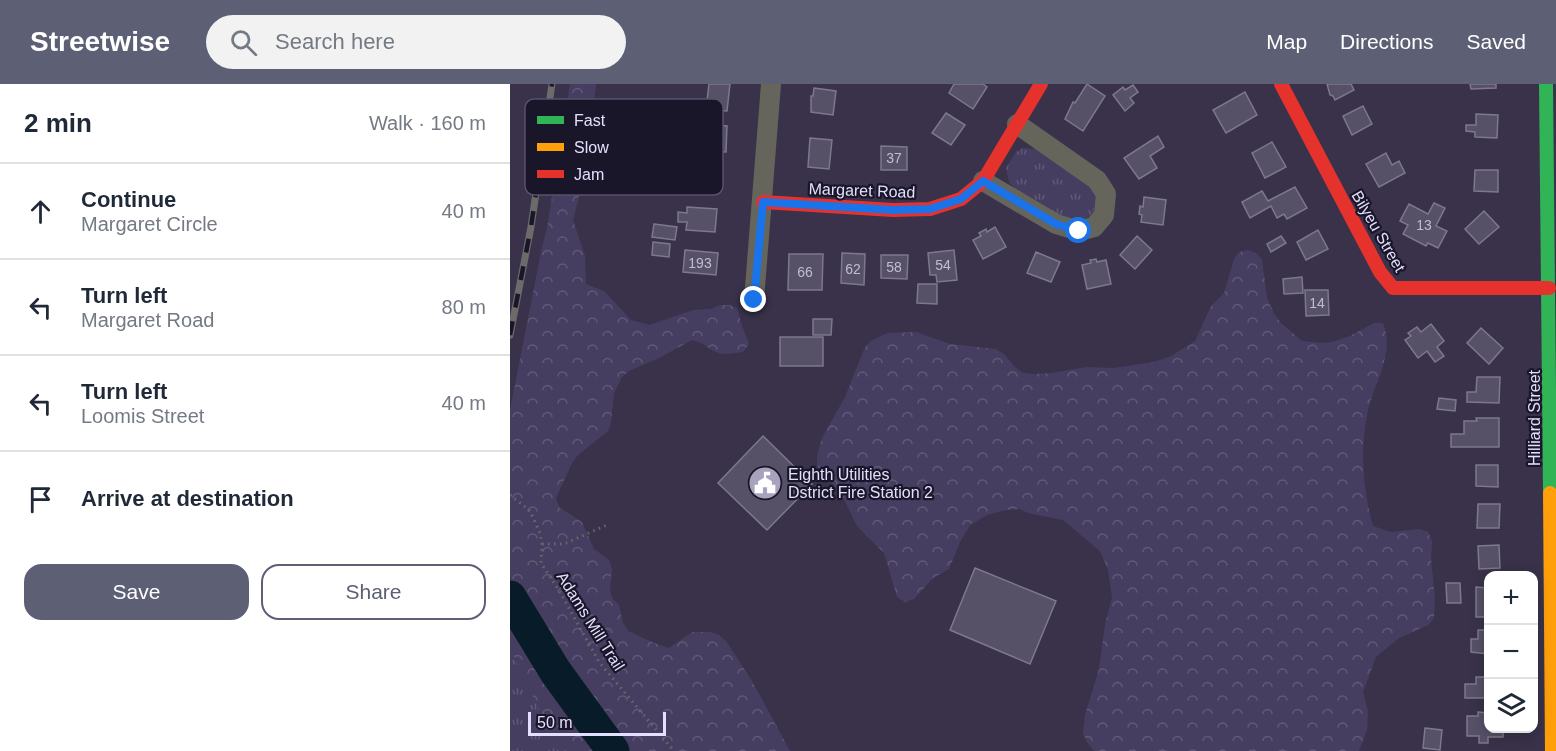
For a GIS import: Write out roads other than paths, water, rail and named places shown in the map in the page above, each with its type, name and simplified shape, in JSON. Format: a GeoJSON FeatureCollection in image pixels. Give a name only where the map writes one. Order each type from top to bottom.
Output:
{"type":"FeatureCollection","features":[{"type":"Feature","properties":{"kind":"street"},"geometry":{"type":"LineString","coordinates":[[754,300],[771,84]]}},
{"type":"Feature","properties":{"kind":"street","name":"Margaret Road"},"geometry":{"type":"LineString","coordinates":[[763,202],[893,210],[930,209],[961,199],[983,181],[1041,84]]}},
{"type":"Feature","properties":{"kind":"street","name":"Bilyeu Street"},"geometry":{"type":"LineString","coordinates":[[1281,84],[1380,272],[1393,288],[1549,288]]}},
{"type":"Feature","properties":{"kind":"street","name":"Hilliard Street"},"geometry":{"type":"LineString","coordinates":[[1546,84],[1552,751]]}},
{"type":"Feature","properties":{"kind":"street"},"geometry":{"type":"LineString","coordinates":[[983,181],[1056,224],[1079,231],[1094,227],[1104,215],[1106,194],[1097,180],[1017,124]]}},
{"type":"Feature","properties":{"kind":"waterway"},"geometry":{"type":"LineString","coordinates":[[510,597],[555,671],[613,751]]}},
{"type":"Feature","properties":{"kind":"railway"},"geometry":{"type":"LineString","coordinates":[[550,99],[552,84]]}},
{"type":"Feature","properties":{"kind":"railway"},"geometry":{"type":"LineString","coordinates":[[510,335],[536,195]]}},
{"type":"Feature","properties":{"kind":"place","name":"Eighth Utilities Dstrict Fire Station 2"},"geometry":{"type":"Point","coordinates":[765,483]}}]}
